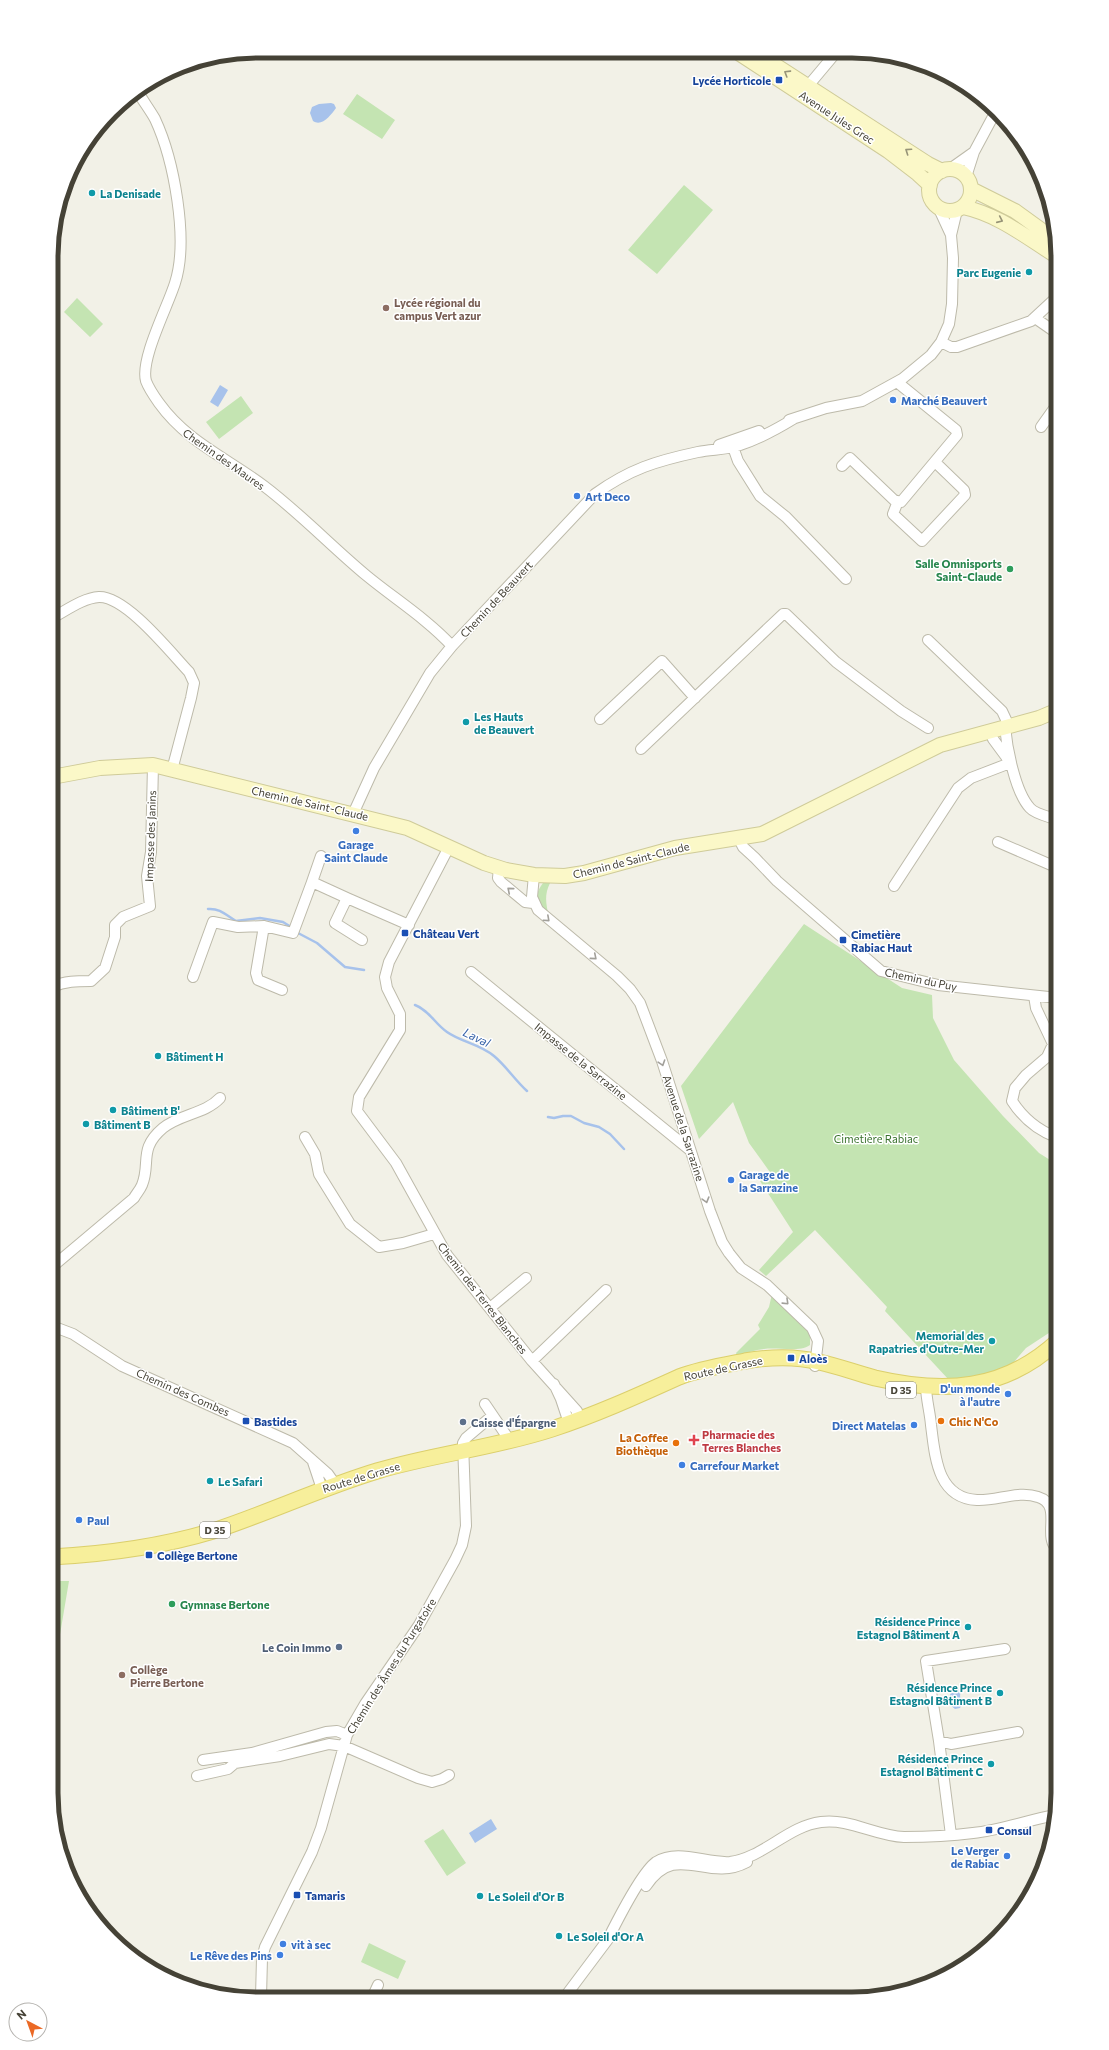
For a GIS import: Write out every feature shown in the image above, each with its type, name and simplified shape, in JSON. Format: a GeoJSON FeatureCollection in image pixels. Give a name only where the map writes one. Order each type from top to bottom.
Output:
{"type":"FeatureCollection","features":[{"type":"Feature","properties":{"kind":"main road","name":"D 35"},"geometry":{"type":"LineString","coordinates":[[926,1389],[961,1386],[998,1379],[1032,1363],[1051,1347]]}},
{"type":"Feature","properties":{"kind":"main road","name":"D 35"},"geometry":{"type":"LineString","coordinates":[[815,1364],[926,1389],[968,1391],[1009,1382],[1024,1375],[1051,1354]]}},
{"type":"Feature","properties":{"kind":"main road","name":"Route de Grasse"},"geometry":{"type":"LineString","coordinates":[[58,1557],[103,1554],[196,1536],[238,1522],[328,1487],[408,1462],[463,1452],[510,1441],[576,1421],[668,1384],[679,1377],[707,1369],[762,1358],[815,1364]]}},
{"type":"Feature","properties":{"kind":"street","name":"Avenue Jules Grec"},"geometry":{"type":"LineString","coordinates":[[746,58],[888,151],[930,185]]}},
{"type":"Feature","properties":{"kind":"street","name":"Avenue Jules Grec"},"geometry":{"type":"LineString","coordinates":[[766,58],[813,81],[928,164],[946,170]]}},
{"type":"Feature","properties":{"kind":"street"},"geometry":{"type":"LineString","coordinates":[[813,81],[832,58]]}},
{"type":"Feature","properties":{"kind":"street","name":"Chemin des Maures"},"geometry":{"type":"LineString","coordinates":[[140,96],[155,119],[168,154],[177,200],[181,237],[181,256],[176,281],[148,356],[145,370],[147,383],[152,392],[165,411],[183,431],[259,483],[291,507],[363,573],[452,646]]}},
{"type":"Feature","properties":{"kind":"street"},"geometry":{"type":"LineString","coordinates":[[974,152],[946,170],[936,174],[930,185],[931,200],[939,209],[951,212],[960,208],[970,196],[969,183],[974,152],[993,116]]}},
{"type":"Feature","properties":{"kind":"street"},"geometry":{"type":"LineString","coordinates":[[946,170],[962,173],[969,183],[1015,211],[1050,236]]}},
{"type":"Feature","properties":{"kind":"street"},"geometry":{"type":"LineString","coordinates":[[960,208],[978,210],[1006,222],[1051,252]]}},
{"type":"Feature","properties":{"kind":"street","name":"Chemin de Beauvert"},"geometry":{"type":"LineString","coordinates":[[951,235],[960,208]]}},
{"type":"Feature","properties":{"kind":"street","name":"Chemin de Beauvert"},"geometry":{"type":"LineString","coordinates":[[353,814],[374,768],[430,673],[452,646],[594,494],[614,480],[638,468],[700,452],[826,408],[862,401],[897,382],[931,355],[942,342],[949,324],[952,304],[953,258],[951,235],[939,209]]}},
{"type":"Feature","properties":{"kind":"street"},"geometry":{"type":"LineString","coordinates":[[942,342],[951,347],[957,348],[1036,318],[1051,303]]}},
{"type":"Feature","properties":{"kind":"street"},"geometry":{"type":"LineString","coordinates":[[1036,318],[1051,329]]}},
{"type":"Feature","properties":{"kind":"street"},"geometry":{"type":"LineString","coordinates":[[842,466],[850,458],[894,500],[901,502],[957,435],[956,430],[897,382]]}},
{"type":"Feature","properties":{"kind":"street"},"geometry":{"type":"LineString","coordinates":[[1041,427],[1051,413]]}},
{"type":"Feature","properties":{"kind":"street","name":"Chemin de Beauvert"},"geometry":{"type":"LineString","coordinates":[[700,452],[733,447],[769,433],[795,418]]}},
{"type":"Feature","properties":{"kind":"street"},"geometry":{"type":"LineString","coordinates":[[733,447],[738,461],[760,496],[786,517],[846,579]]}},
{"type":"Feature","properties":{"kind":"street"},"geometry":{"type":"LineString","coordinates":[[898,501],[893,514],[922,541],[965,495],[964,490],[934,462]]}},
{"type":"Feature","properties":{"kind":"street"},"geometry":{"type":"LineString","coordinates":[[58,615],[86,600],[100,597],[115,601],[133,613],[189,672],[194,684],[172,770]]}},
{"type":"Feature","properties":{"kind":"street"},"geometry":{"type":"LineString","coordinates":[[641,749],[783,614],[786,614],[836,662],[901,711],[928,728]]}},
{"type":"Feature","properties":{"kind":"street"},"geometry":{"type":"LineString","coordinates":[[928,640],[1002,711],[1007,726],[1010,762],[1024,801],[1030,810],[1051,818]]}},
{"type":"Feature","properties":{"kind":"street"},"geometry":{"type":"LineString","coordinates":[[600,719],[662,661],[695,698]]}},
{"type":"Feature","properties":{"kind":"street","name":"Chemin de Saint-Claude"},"geometry":{"type":"LineString","coordinates":[[58,776],[100,768],[153,765],[407,828],[499,868],[534,875],[565,876],[584,873],[675,848],[745,838],[768,831],[940,745],[1051,712]]}},
{"type":"Feature","properties":{"kind":"street"},"geometry":{"type":"LineString","coordinates":[[990,730],[994,739],[1010,762]]}},
{"type":"Feature","properties":{"kind":"street"},"geometry":{"type":"LineString","coordinates":[[894,886],[958,788],[971,778],[1010,762]]}},
{"type":"Feature","properties":{"kind":"street","name":"Impasse des Janins"},"geometry":{"type":"LineString","coordinates":[[58,984],[75,980],[91,982],[106,968],[115,937],[115,925],[123,917],[150,906],[147,876],[151,852],[153,765]]}},
{"type":"Feature","properties":{"kind":"street","name":"Chemin du Puy"},"geometry":{"type":"LineString","coordinates":[[745,838],[743,847],[777,882],[881,972],[938,985],[1051,997]]}},
{"type":"Feature","properties":{"kind":"street"},"geometry":{"type":"LineString","coordinates":[[998,842],[1051,865]]}},
{"type":"Feature","properties":{"kind":"street","name":"Chemin des Terres Blanches"},"geometry":{"type":"LineString","coordinates":[[449,847],[389,962],[385,978],[387,988],[400,1014],[400,1030],[359,1097],[357,1111],[396,1163],[447,1255],[532,1361],[554,1384],[561,1398],[567,1417],[576,1421]]}},
{"type":"Feature","properties":{"kind":"street"},"geometry":{"type":"LineString","coordinates":[[193,976],[213,922],[238,927],[264,926],[293,933],[321,856]]}},
{"type":"Feature","properties":{"kind":"street","name":"Avenue de la Sarrazine"},"geometry":{"type":"LineString","coordinates":[[499,868],[498,878],[501,882],[525,902],[533,902],[550,922],[630,989],[640,1003],[662,1061],[710,1211],[728,1253],[741,1268],[751,1276],[767,1284],[812,1328],[818,1341],[815,1364]]}},
{"type":"Feature","properties":{"kind":"street"},"geometry":{"type":"LineString","coordinates":[[533,902],[532,891],[534,875]]}},
{"type":"Feature","properties":{"kind":"street"},"geometry":{"type":"LineString","coordinates":[[312,882],[409,925]]}},
{"type":"Feature","properties":{"kind":"street"},"geometry":{"type":"LineString","coordinates":[[347,898],[335,924],[362,940]]}},
{"type":"Feature","properties":{"kind":"street"},"geometry":{"type":"LineString","coordinates":[[264,926],[256,973],[258,980],[282,990]]}},
{"type":"Feature","properties":{"kind":"street","name":"Impasse de la Sarrazine"},"geometry":{"type":"LineString","coordinates":[[471,972],[691,1150]]}},
{"type":"Feature","properties":{"kind":"street"},"geometry":{"type":"LineString","coordinates":[[1034,996],[1036,1008],[1051,1040]]}},
{"type":"Feature","properties":{"kind":"street"},"geometry":{"type":"LineString","coordinates":[[1051,1048],[1047,1057],[1026,1075],[1015,1088],[1012,1102],[1021,1115],[1044,1133],[1051,1135]]}},
{"type":"Feature","properties":{"kind":"street"},"geometry":{"type":"LineString","coordinates":[[58,1262],[134,1198],[142,1185],[146,1154],[151,1142],[162,1129],[178,1118],[215,1104],[220,1098]]}},
{"type":"Feature","properties":{"kind":"street"},"geometry":{"type":"LineString","coordinates":[[305,1137],[315,1154],[319,1174],[350,1224],[367,1239],[379,1247],[403,1243],[434,1234]]}},
{"type":"Feature","properties":{"kind":"street"},"geometry":{"type":"LineString","coordinates":[[490,1308],[526,1278]]}},
{"type":"Feature","properties":{"kind":"street"},"geometry":{"type":"LineString","coordinates":[[532,1361],[606,1290]]}},
{"type":"Feature","properties":{"kind":"street","name":"Chemin des Combes"},"geometry":{"type":"LineString","coordinates":[[58,1328],[73,1334],[122,1366],[280,1436],[300,1448],[328,1474],[328,1487]]}},
{"type":"Feature","properties":{"kind":"street"},"geometry":{"type":"LineString","coordinates":[[926,1389],[939,1472],[944,1482],[952,1490],[961,1496],[977,1500],[1022,1495],[1039,1497],[1048,1504],[1051,1510]]}},
{"type":"Feature","properties":{"kind":"street"},"geometry":{"type":"LineString","coordinates":[[485,1404],[510,1441]]}},
{"type":"Feature","properties":{"kind":"street"},"geometry":{"type":"LineString","coordinates":[[463,1452],[463,1443],[466,1438],[492,1416]]}},
{"type":"Feature","properties":{"kind":"street","name":"Chemin des Âmes du Purgatoire"},"geometry":{"type":"LineString","coordinates":[[261,1992],[263,1955],[272,1932],[313,1849],[321,1828],[347,1735],[365,1704],[419,1625],[462,1545],[466,1526],[463,1452]]}},
{"type":"Feature","properties":{"kind":"street"},"geometry":{"type":"LineString","coordinates":[[313,1460],[328,1487]]}},
{"type":"Feature","properties":{"kind":"street"},"geometry":{"type":"LineString","coordinates":[[951,1835],[939,1741],[926,1661],[1004,1649]]}},
{"type":"Feature","properties":{"kind":"street"},"geometry":{"type":"LineString","coordinates":[[203,1760],[252,1754],[326,1732],[337,1731],[347,1735]]}},
{"type":"Feature","properties":{"kind":"street"},"geometry":{"type":"LineString","coordinates":[[939,1741],[951,1744],[1018,1732]]}},
{"type":"Feature","properties":{"kind":"street"},"geometry":{"type":"LineString","coordinates":[[197,1776],[228,1769],[235,1763],[280,1756],[318,1745],[329,1744],[344,1746],[418,1778],[432,1782],[449,1775]]}},
{"type":"Feature","properties":{"kind":"street"},"geometry":{"type":"LineString","coordinates":[[568,1992],[608,1938],[627,1904],[650,1868],[656,1862],[664,1858],[676,1856],[706,1864],[739,1860],[807,1825],[834,1820],[901,1837],[973,1834],[1049,1817]]}},
{"type":"Feature","properties":{"kind":"street"},"geometry":{"type":"LineString","coordinates":[[375,1992],[378,1985]]}},
{"type":"Feature","properties":{"kind":"green space"},"geometry":{"type":"Polygon","coordinates":[[[357,94],[395,120],[382,139],[343,114],[357,94]]]}},
{"type":"Feature","properties":{"kind":"green space"},"geometry":{"type":"Polygon","coordinates":[[[684,185],[713,210],[657,274],[628,250],[684,185]]]}},
{"type":"Feature","properties":{"kind":"green space"},"geometry":{"type":"Polygon","coordinates":[[[77,298],[103,324],[90,337],[64,312],[77,298]]]}},
{"type":"Feature","properties":{"kind":"green space"},"geometry":{"type":"Polygon","coordinates":[[[241,396],[253,413],[219,439],[206,422],[241,396]]]}},
{"type":"Feature","properties":{"kind":"green space"},"geometry":{"type":"Polygon","coordinates":[[[543,883],[550,883],[546,900],[549,917],[539,904],[537,897],[543,883]]]}},
{"type":"Feature","properties":{"kind":"green space","name":"Cimetière Rabiac"},"geometry":{"type":"Polygon","coordinates":[[[804,924],[902,988],[932,995],[933,1018],[954,1060],[1003,1116],[1039,1153],[1051,1161],[1051,1332],[1026,1348],[1007,1370],[949,1380],[885,1311],[887,1307],[815,1230],[766,1276],[759,1270],[793,1232],[760,1181],[772,1175],[749,1143],[733,1102],[699,1139],[681,1086],[804,924]]]}},
{"type":"Feature","properties":{"kind":"green space"},"geometry":{"type":"Polygon","coordinates":[[[772,1294],[808,1328],[810,1334],[810,1345],[800,1349],[761,1349],[737,1356],[736,1353],[760,1329],[758,1325],[769,1307],[772,1294]]]}},
{"type":"Feature","properties":{"kind":"green space"},"geometry":{"type":"Polygon","coordinates":[[[58,1581],[69,1581],[58,1646],[58,1581]]]}},
{"type":"Feature","properties":{"kind":"green space"},"geometry":{"type":"Polygon","coordinates":[[[443,1829],[466,1863],[447,1876],[424,1841],[443,1829]]]}},
{"type":"Feature","properties":{"kind":"green space"},"geometry":{"type":"Polygon","coordinates":[[[369,1943],[406,1961],[398,1979],[361,1962],[369,1943]]]}},
{"type":"Feature","properties":{"kind":"water"},"geometry":{"type":"Polygon","coordinates":[[[319,104],[334,104],[336,108],[329,117],[320,122],[313,121],[310,113],[312,107],[319,104]]]}},
{"type":"Feature","properties":{"kind":"water"},"geometry":{"type":"Polygon","coordinates":[[[220,385],[228,390],[218,407],[210,402],[220,385]]]}},
{"type":"Feature","properties":{"kind":"water"},"geometry":{"type":"Polygon","coordinates":[[[956,1687],[961,1689],[960,1696],[962,1704],[960,1708],[955,1709],[949,1704],[949,1701],[951,1692],[956,1687]]]}},
{"type":"Feature","properties":{"kind":"water"},"geometry":{"type":"Polygon","coordinates":[[[491,1819],[497,1829],[475,1843],[469,1833],[491,1819]]]}},
{"type":"Feature","properties":{"kind":"waterway","name":"Laval"},"geometry":{"type":"LineString","coordinates":[[208,909],[219,911],[236,921],[260,918],[283,922],[291,927]]}},
{"type":"Feature","properties":{"kind":"waterway","name":"Laval"},"geometry":{"type":"LineString","coordinates":[[298,933],[317,943],[345,967],[364,970]]}},
{"type":"Feature","properties":{"kind":"waterway","name":"Laval"},"geometry":{"type":"LineString","coordinates":[[415,1005],[424,1010],[447,1032],[489,1052],[503,1064],[527,1091]]}},
{"type":"Feature","properties":{"kind":"waterway","name":"Laval"},"geometry":{"type":"LineString","coordinates":[[548,1117],[554,1118],[571,1116],[584,1123],[599,1127],[610,1134],[624,1149]]}},
{"type":"Feature","properties":{"kind":"place","name":"Lycée Horticole"},"geometry":{"type":"Point","coordinates":[779,80]}},
{"type":"Feature","properties":{"kind":"place","name":"La Denisade"},"geometry":{"type":"Point","coordinates":[92,193]}},
{"type":"Feature","properties":{"kind":"place","name":"Parc Eugenie"},"geometry":{"type":"Point","coordinates":[1029,272]}},
{"type":"Feature","properties":{"kind":"place","name":"Lycée régional du campus Vert azur"},"geometry":{"type":"Point","coordinates":[386,308]}},
{"type":"Feature","properties":{"kind":"place","name":"Marché Beauvert"},"geometry":{"type":"Point","coordinates":[893,400]}},
{"type":"Feature","properties":{"kind":"place","name":"Art Deco"},"geometry":{"type":"Point","coordinates":[577,496]}},
{"type":"Feature","properties":{"kind":"place","name":"Salle Omnisports Saint-Claude"},"geometry":{"type":"Point","coordinates":[1010,569]}},
{"type":"Feature","properties":{"kind":"place","name":"Les Hauts de Beauvert"},"geometry":{"type":"Point","coordinates":[466,722]}},
{"type":"Feature","properties":{"kind":"place","name":"Garage Saint Claude"},"geometry":{"type":"Point","coordinates":[356,831]}},
{"type":"Feature","properties":{"kind":"place","name":"Château Vert"},"geometry":{"type":"Point","coordinates":[405,933]}},
{"type":"Feature","properties":{"kind":"place","name":"Cimetière Rabiac Haut"},"geometry":{"type":"Point","coordinates":[843,940]}},
{"type":"Feature","properties":{"kind":"place","name":"Bâtiment H"},"geometry":{"type":"Point","coordinates":[158,1056]}},
{"type":"Feature","properties":{"kind":"place","name":"Bâtiment B'"},"geometry":{"type":"Point","coordinates":[113,1110]}},
{"type":"Feature","properties":{"kind":"place","name":"Bâtiment B"},"geometry":{"type":"Point","coordinates":[86,1124]}},
{"type":"Feature","properties":{"kind":"place","name":"Garage de la Sarrazine"},"geometry":{"type":"Point","coordinates":[731,1180]}},
{"type":"Feature","properties":{"kind":"place","name":"Memorial des Rapatries d'Outre-Mer"},"geometry":{"type":"Point","coordinates":[992,1341]}},
{"type":"Feature","properties":{"kind":"place","name":"Aloès"},"geometry":{"type":"Point","coordinates":[791,1358]}},
{"type":"Feature","properties":{"kind":"place","name":"D'un monde à l'autre"},"geometry":{"type":"Point","coordinates":[1008,1394]}},
{"type":"Feature","properties":{"kind":"place","name":"Bastides"},"geometry":{"type":"Point","coordinates":[246,1421]}},
{"type":"Feature","properties":{"kind":"place","name":"Chic N'Co"},"geometry":{"type":"Point","coordinates":[941,1421]}},
{"type":"Feature","properties":{"kind":"place","name":"Caisse d'Épargne"},"geometry":{"type":"Point","coordinates":[463,1422]}},
{"type":"Feature","properties":{"kind":"place","name":"Direct Matelas"},"geometry":{"type":"Point","coordinates":[914,1425]}},
{"type":"Feature","properties":{"kind":"place","name":"Pharmacie des Terres Blanches"},"geometry":{"type":"Point","coordinates":[694,1440]}},
{"type":"Feature","properties":{"kind":"place","name":"La Coffee Biothèque"},"geometry":{"type":"Point","coordinates":[676,1443]}},
{"type":"Feature","properties":{"kind":"place","name":"Carrefour Market"},"geometry":{"type":"Point","coordinates":[682,1465]}},
{"type":"Feature","properties":{"kind":"place","name":"Le Safari"},"geometry":{"type":"Point","coordinates":[210,1481]}},
{"type":"Feature","properties":{"kind":"place","name":"Paul"},"geometry":{"type":"Point","coordinates":[79,1520]}},
{"type":"Feature","properties":{"kind":"place","name":"Collège Bertone"},"geometry":{"type":"Point","coordinates":[149,1555]}},
{"type":"Feature","properties":{"kind":"place","name":"Gymnase Bertone"},"geometry":{"type":"Point","coordinates":[172,1604]}},
{"type":"Feature","properties":{"kind":"place","name":"Résidence Prince Estagnol Bâtiment A"},"geometry":{"type":"Point","coordinates":[968,1627]}},
{"type":"Feature","properties":{"kind":"place","name":"Le Coin Immo"},"geometry":{"type":"Point","coordinates":[339,1647]}},
{"type":"Feature","properties":{"kind":"place","name":"Collège Pierre Bertone"},"geometry":{"type":"Point","coordinates":[122,1675]}},
{"type":"Feature","properties":{"kind":"place","name":"Résidence Prince Estagnol Bâtiment B"},"geometry":{"type":"Point","coordinates":[1000,1693]}},
{"type":"Feature","properties":{"kind":"place","name":"Résidence Prince Estagnol Bâtiment C"},"geometry":{"type":"Point","coordinates":[991,1764]}},
{"type":"Feature","properties":{"kind":"place","name":"Consul"},"geometry":{"type":"Point","coordinates":[989,1830]}},
{"type":"Feature","properties":{"kind":"place","name":"Le Verger de Rabiac"},"geometry":{"type":"Point","coordinates":[1007,1856]}},
{"type":"Feature","properties":{"kind":"place","name":"Tamaris"},"geometry":{"type":"Point","coordinates":[297,1895]}},
{"type":"Feature","properties":{"kind":"place","name":"Le Soleil d'Or B"},"geometry":{"type":"Point","coordinates":[480,1896]}},
{"type":"Feature","properties":{"kind":"place","name":"Le Soleil d'Or A"},"geometry":{"type":"Point","coordinates":[559,1936]}},
{"type":"Feature","properties":{"kind":"place","name":"vit à sec"},"geometry":{"type":"Point","coordinates":[283,1944]}},
{"type":"Feature","properties":{"kind":"place","name":"Le Rêve des Pins"},"geometry":{"type":"Point","coordinates":[280,1955]}}]}
